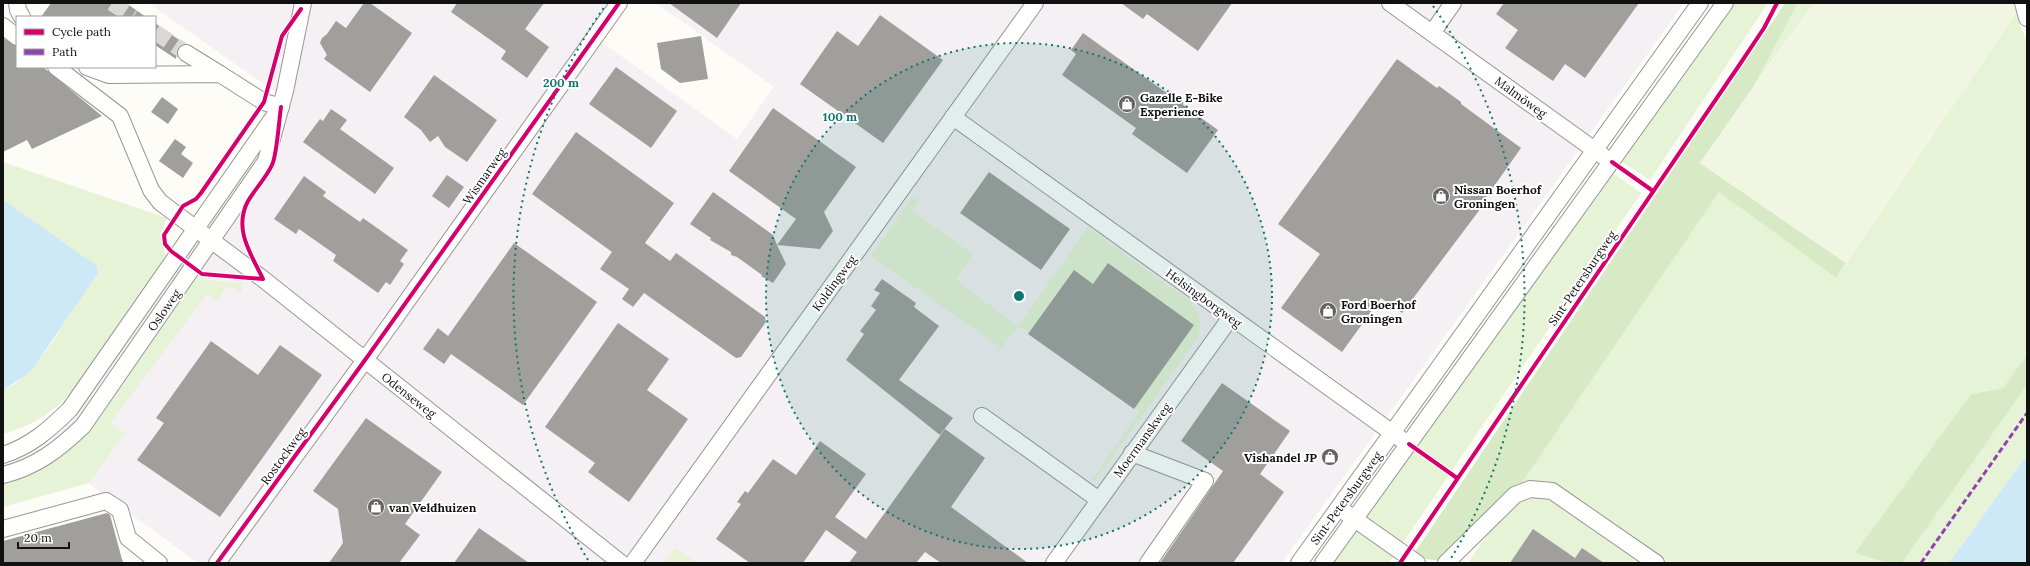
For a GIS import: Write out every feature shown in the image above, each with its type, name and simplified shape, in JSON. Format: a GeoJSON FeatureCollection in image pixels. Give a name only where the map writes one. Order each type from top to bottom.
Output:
{"type":"FeatureCollection","features":[{"type":"Feature","properties":{"kind":"street"},"geometry":{"type":"LineString","coordinates":[[17,3],[18,10],[21,16]]}},
{"type":"Feature","properties":{"kind":"street","name":"Osloweg"},"geometry":{"type":"LineString","coordinates":[[3,475],[16,472],[55,452],[83,426],[266,161],[291,66],[302,3]]}},
{"type":"Feature","properties":{"kind":"street","name":"Wismarweg"},"geometry":{"type":"LineString","coordinates":[[365,360],[619,3]]}},
{"type":"Feature","properties":{"kind":"street","name":"Koldingweg"},"geometry":{"type":"LineString","coordinates":[[633,563],[1035,3]]}},
{"type":"Feature","properties":{"kind":"street","name":"Malmöweg"},"geometry":{"type":"LineString","coordinates":[[1390,3],[1612,162]]}},
{"type":"Feature","properties":{"kind":"street"},"geometry":{"type":"LineString","coordinates":[[1432,33],[1453,3]]}},
{"type":"Feature","properties":{"kind":"street","name":"Sint-Petersburgweg"},"geometry":{"type":"LineString","coordinates":[[1299,563],[1700,3]]}},
{"type":"Feature","properties":{"kind":"street","name":"Sint-Petersburgweg"},"geometry":{"type":"LineString","coordinates":[[1323,563],[1725,3]]}},
{"type":"Feature","properties":{"kind":"street"},"geometry":{"type":"LineString","coordinates":[[2023,3],[2027,18]]}},
{"type":"Feature","properties":{"kind":"street"},"geometry":{"type":"LineString","coordinates":[[3,26],[16,36]]}},
{"type":"Feature","properties":{"kind":"street"},"geometry":{"type":"LineString","coordinates":[[186,53],[264,102],[281,107]]}},
{"type":"Feature","properties":{"kind":"street","name":"Odenseweg"},"geometry":{"type":"LineString","coordinates":[[57,68],[120,116],[150,190],[160,202],[212,240],[621,563]]}},
{"type":"Feature","properties":{"kind":"street"},"geometry":{"type":"LineString","coordinates":[[90,68],[109,75],[220,74]]}},
{"type":"Feature","properties":{"kind":"street","name":"Osloweg"},"geometry":{"type":"LineString","coordinates":[[3,455],[31,442],[48,430],[70,409],[281,107]]}},
{"type":"Feature","properties":{"kind":"street","name":"Helsingborgweg"},"geometry":{"type":"LineString","coordinates":[[953,117],[1409,444]]}},
{"type":"Feature","properties":{"kind":"street","name":"Moermanskweg"},"geometry":{"type":"LineString","coordinates":[[1054,563],[1231,317]]}},
{"type":"Feature","properties":{"kind":"street","name":"Rostockweg"},"geometry":{"type":"LineString","coordinates":[[217,563],[365,360]]}},
{"type":"Feature","properties":{"kind":"street"},"geometry":{"type":"LineString","coordinates":[[982,416],[1099,500]]}},
{"type":"Feature","properties":{"kind":"street"},"geometry":{"type":"LineString","coordinates":[[1132,453],[1205,481],[1148,563]]}},
{"type":"Feature","properties":{"kind":"street"},"geometry":{"type":"LineString","coordinates":[[1446,563],[1509,500],[1523,492],[1538,489],[1552,491],[1656,563]]}},
{"type":"Feature","properties":{"kind":"street"},"geometry":{"type":"LineString","coordinates":[[3,529],[106,501],[120,510],[128,538],[158,563]]}},
{"type":"Feature","properties":{"kind":"street"},"geometry":{"type":"LineString","coordinates":[[1339,508],[1417,563]]}},
{"type":"Feature","properties":{"kind":"shaded area"},"geometry":{"type":"Polygon","coordinates":[[[148,3],[621,3],[596,38],[737,139],[774,87],[656,3],[1684,3],[1282,563],[198,563],[73,472],[50,432],[204,230],[278,94],[148,3]]]}},
{"type":"Feature","properties":{"kind":"green space"},"geometry":{"type":"Polygon","coordinates":[[[1732,3],[1768,3],[1650,180],[1619,160],[1732,3]]]}},
{"type":"Feature","properties":{"kind":"green space"},"geometry":{"type":"Polygon","coordinates":[[[1785,3],[1798,3],[1754,86],[1700,163],[1846,263],[1836,278],[1719,192],[1522,483],[1507,491],[1441,561],[1425,559],[1415,552],[1785,3]]]}},
{"type":"Feature","properties":{"kind":"green space"},"geometry":{"type":"Polygon","coordinates":[[[1798,3],[1814,3],[1754,86],[1798,3]]]}},
{"type":"Feature","properties":{"kind":"green space"},"geometry":{"type":"Polygon","coordinates":[[[1814,3],[2013,3],[2016,13],[1846,263],[1700,163],[1814,3]]]}},
{"type":"Feature","properties":{"kind":"green space"},"geometry":{"type":"Polygon","coordinates":[[[2016,13],[2027,43],[2027,355],[2003,388],[1971,394],[1855,553],[1887,563],[1468,563],[1719,192],[1836,278],[2016,13]]]}},
{"type":"Feature","properties":{"kind":"green space"},"geometry":{"type":"Polygon","coordinates":[[[3,162],[167,218],[160,235],[166,256],[80,382],[63,401],[46,415],[26,426],[3,434],[3,390],[14,385],[33,368],[70,314],[17,211],[3,200],[3,162]]]}},
{"type":"Feature","properties":{"kind":"green space"},"geometry":{"type":"Polygon","coordinates":[[[1611,172],[1641,193],[1389,563],[1330,563],[1611,172]]]}},
{"type":"Feature","properties":{"kind":"green space"},"geometry":{"type":"Polygon","coordinates":[[[914,195],[920,199],[912,211],[973,254],[956,280],[1018,326],[1088,227],[1191,302],[1200,319],[1200,328],[1197,339],[1096,480],[1091,481],[1139,412],[1019,326],[1001,348],[871,256],[914,195]]]}},
{"type":"Feature","properties":{"kind":"green space"},"geometry":{"type":"Polygon","coordinates":[[[196,276],[213,281],[242,283],[243,286],[241,293],[228,285],[217,301],[207,294],[110,423],[125,433],[89,483],[3,507],[3,482],[42,465],[196,276]]]}},
{"type":"Feature","properties":{"kind":"green space"},"geometry":{"type":"Polygon","coordinates":[[[2027,355],[2027,385],[1902,563],[1887,563],[1855,553],[1971,394],[2003,388],[2027,355]]]}},
{"type":"Feature","properties":{"kind":"green space"},"geometry":{"type":"Polygon","coordinates":[[[2027,385],[2027,455],[1949,563],[1902,563],[2027,385]]]}},
{"type":"Feature","properties":{"kind":"green space"},"geometry":{"type":"Polygon","coordinates":[[[675,548],[694,560],[695,563],[664,563],[675,548]]]}},
{"type":"Feature","properties":{"kind":"water"},"geometry":{"type":"Polygon","coordinates":[[[3,200],[97,266],[98,273],[34,367],[26,375],[3,390],[3,200]]]}},
{"type":"Feature","properties":{"kind":"water"},"geometry":{"type":"Polygon","coordinates":[[[2027,455],[2027,563],[1949,563],[2027,455]]]}},
{"type":"Feature","properties":{"kind":"building"},"geometry":{"type":"Polygon","coordinates":[[[51,3],[126,3],[145,16],[42,16],[51,3]]]}},
{"type":"Feature","properties":{"kind":"building"},"geometry":{"type":"Polygon","coordinates":[[[364,3],[370,3],[412,33],[370,92],[324,59],[327,55],[320,43],[322,38],[327,34],[336,21],[346,28],[364,3]]]}},
{"type":"Feature","properties":{"kind":"building"},"geometry":{"type":"Polygon","coordinates":[[[457,3],[544,3],[525,29],[549,47],[527,78],[501,59],[506,51],[451,12],[457,3]]]}},
{"type":"Feature","properties":{"kind":"building"},"geometry":{"type":"Polygon","coordinates":[[[669,3],[741,3],[717,38],[669,3]]]}},
{"type":"Feature","properties":{"kind":"building"},"geometry":{"type":"Polygon","coordinates":[[[1121,3],[1232,3],[1198,51],[1147,14],[1143,19],[1121,3]]]}},
{"type":"Feature","properties":{"kind":"building"},"geometry":{"type":"Polygon","coordinates":[[[1504,3],[1639,3],[1585,78],[1565,64],[1553,81],[1505,48],[1518,30],[1496,14],[1504,3]]]}},
{"type":"Feature","properties":{"kind":"building"},"geometry":{"type":"Polygon","coordinates":[[[880,15],[943,60],[883,143],[800,84],[837,31],[858,46],[880,15]]]}},
{"type":"Feature","properties":{"kind":"building"},"geometry":{"type":"Polygon","coordinates":[[[156,24],[185,44],[178,48],[176,59],[156,46],[156,24]]]}},
{"type":"Feature","properties":{"kind":"building"},"geometry":{"type":"Polygon","coordinates":[[[1083,33],[1218,130],[1187,173],[1132,134],[1136,128],[1062,75],[1076,54],[1071,50],[1083,33]]]}},
{"type":"Feature","properties":{"kind":"building"},"geometry":{"type":"Polygon","coordinates":[[[701,36],[708,79],[680,83],[661,69],[657,43],[701,36]]]}},
{"type":"Feature","properties":{"kind":"building"},"geometry":{"type":"Polygon","coordinates":[[[3,38],[16,45],[16,68],[44,68],[102,116],[32,149],[27,140],[3,152],[3,38]]]}},
{"type":"Feature","properties":{"kind":"building"},"geometry":{"type":"Polygon","coordinates":[[[1397,59],[1437,88],[1439,86],[1521,148],[1485,199],[1487,200],[1402,313],[1381,298],[1342,352],[1281,308],[1320,254],[1278,224],[1397,59]]]}},
{"type":"Feature","properties":{"kind":"building"},"geometry":{"type":"Polygon","coordinates":[[[616,67],[677,111],[651,148],[589,104],[616,67]]]}},
{"type":"Feature","properties":{"kind":"building"},"geometry":{"type":"Polygon","coordinates":[[[434,75],[497,120],[467,162],[445,147],[438,136],[430,142],[421,130],[404,117],[434,75]]]}},
{"type":"Feature","properties":{"kind":"building"},"geometry":{"type":"Polygon","coordinates":[[[162,97],[178,109],[168,124],[151,112],[162,97]]]}},
{"type":"Feature","properties":{"kind":"building"},"geometry":{"type":"Polygon","coordinates":[[[773,108],[856,167],[824,212],[833,231],[820,249],[777,245],[796,219],[729,171],[773,108]]]}},
{"type":"Feature","properties":{"kind":"building"},"geometry":{"type":"Polygon","coordinates":[[[331,109],[347,120],[340,129],[394,168],[375,194],[303,142],[320,119],[323,121],[331,109]]]}},
{"type":"Feature","properties":{"kind":"building"},"geometry":{"type":"Polygon","coordinates":[[[576,132],[674,203],[645,243],[670,261],[676,253],[765,317],[766,322],[741,357],[736,358],[644,293],[633,307],[622,299],[629,289],[600,269],[612,252],[532,194],[576,132]]]}},
{"type":"Feature","properties":{"kind":"building"},"geometry":{"type":"Polygon","coordinates":[[[175,139],[186,147],[181,154],[193,163],[183,178],[159,161],[175,139]]]}},
{"type":"Feature","properties":{"kind":"building"},"geometry":{"type":"Polygon","coordinates":[[[989,172],[1070,229],[1041,270],[960,213],[989,172]]]}},
{"type":"Feature","properties":{"kind":"building"},"geometry":{"type":"Polygon","coordinates":[[[447,175],[464,187],[449,208],[432,196],[447,175]]]}},
{"type":"Feature","properties":{"kind":"building"},"geometry":{"type":"Polygon","coordinates":[[[304,176],[326,192],[323,196],[360,222],[363,218],[408,250],[400,261],[404,264],[390,285],[386,282],[378,293],[333,261],[336,255],[299,229],[296,234],[274,219],[304,176]]]}},
{"type":"Feature","properties":{"kind":"building"},"geometry":{"type":"Polygon","coordinates":[[[713,192],[773,235],[786,264],[773,283],[761,276],[762,275],[737,257],[731,255],[731,252],[710,240],[711,238],[690,224],[713,192]]]}},
{"type":"Feature","properties":{"kind":"building"},"geometry":{"type":"Polygon","coordinates":[[[514,243],[597,302],[523,405],[451,354],[444,364],[423,349],[438,328],[448,336],[514,243]]]}},
{"type":"Feature","properties":{"kind":"building"},"geometry":{"type":"Polygon","coordinates":[[[1108,263],[1194,325],[1134,409],[1028,334],[1074,270],[1093,284],[1108,263]]]}},
{"type":"Feature","properties":{"kind":"building"},"geometry":{"type":"Polygon","coordinates":[[[882,279],[916,303],[914,307],[939,326],[899,380],[953,418],[940,435],[846,360],[864,334],[860,331],[876,310],[871,306],[880,293],[874,290],[882,279]]]}},
{"type":"Feature","properties":{"kind":"building"},"geometry":{"type":"Polygon","coordinates":[[[618,323],[669,359],[647,390],[688,419],[629,502],[588,472],[595,463],[545,427],[618,323]]]}},
{"type":"Feature","properties":{"kind":"building"},"geometry":{"type":"Polygon","coordinates":[[[211,341],[258,375],[280,345],[322,375],[220,517],[137,460],[164,423],[156,418],[211,341]]]}},
{"type":"Feature","properties":{"kind":"building"},"geometry":{"type":"Polygon","coordinates":[[[1222,383],[1290,431],[1260,474],[1284,492],[1233,563],[1160,563],[1223,471],[1181,441],[1222,383]]]}},
{"type":"Feature","properties":{"kind":"building"},"geometry":{"type":"Polygon","coordinates":[[[366,418],[442,472],[405,524],[420,535],[399,563],[329,563],[343,543],[338,509],[313,491],[366,418]]]}},
{"type":"Feature","properties":{"kind":"building"},"geometry":{"type":"Polygon","coordinates":[[[945,429],[985,458],[951,507],[1028,563],[941,563],[925,552],[916,563],[849,563],[857,552],[826,530],[803,563],[750,563],[716,539],[741,504],[737,502],[745,491],[748,493],[773,459],[796,475],[820,441],[866,474],[835,517],[866,539],[945,429]]]}},
{"type":"Feature","properties":{"kind":"building"},"geometry":{"type":"Polygon","coordinates":[[[107,513],[110,515],[123,563],[3,563],[3,541],[107,513]]]}},
{"type":"Feature","properties":{"kind":"building"},"geometry":{"type":"Polygon","coordinates":[[[479,528],[505,546],[529,563],[454,563],[479,528]]]}},
{"type":"Feature","properties":{"kind":"building"},"geometry":{"type":"Polygon","coordinates":[[[1533,529],[1575,558],[1582,548],[1604,563],[1510,563],[1533,529]]]}},
{"type":"Feature","properties":{"kind":"tunnel"},"geometry":{"type":"LineString","coordinates":[[112,3],[132,16]]}},
{"type":"Feature","properties":{"kind":"tunnel"},"geometry":{"type":"LineString","coordinates":[[156,33],[186,53]]}},
{"type":"Feature","properties":{"kind":"marked path"},"geometry":{"type":"LineString","coordinates":[[1921,563],[2027,413]]}},
{"type":"Feature","properties":{"kind":"cycle path"},"geometry":{"type":"LineString","coordinates":[[217,563],[365,360],[619,3]]}},
{"type":"Feature","properties":{"kind":"cycle path"},"geometry":{"type":"LineString","coordinates":[[1400,563],[1740,64],[1764,28],[1777,3]]}},
{"type":"Feature","properties":{"kind":"cycle path"},"geometry":{"type":"LineString","coordinates":[[281,107],[274,160],[267,174],[248,201],[242,221],[245,241],[263,279],[202,274],[171,251],[165,244],[164,235],[183,206],[196,199],[201,193],[264,102],[282,36],[301,9]]}},
{"type":"Feature","properties":{"kind":"cycle path"},"geometry":{"type":"LineString","coordinates":[[1612,162],[1653,191]]}},
{"type":"Feature","properties":{"kind":"cycle path"},"geometry":{"type":"LineString","coordinates":[[1409,444],[1457,478]]}},
{"type":"Feature","properties":{"kind":"place","name":"Gazelle E-Bike Experience"},"geometry":{"type":"Point","coordinates":[1127,104]}},
{"type":"Feature","properties":{"kind":"place","name":"Nissan Boerhof Groningen"},"geometry":{"type":"Point","coordinates":[1441,196]}},
{"type":"Feature","properties":{"kind":"place","name":"Ford Boerhof Groningen"},"geometry":{"type":"Point","coordinates":[1328,311]}},
{"type":"Feature","properties":{"kind":"place","name":"Vishandel JP"},"geometry":{"type":"Point","coordinates":[1330,457]}},
{"type":"Feature","properties":{"kind":"place","name":"van Veldhuizen"},"geometry":{"type":"Point","coordinates":[376,507]}}]}
